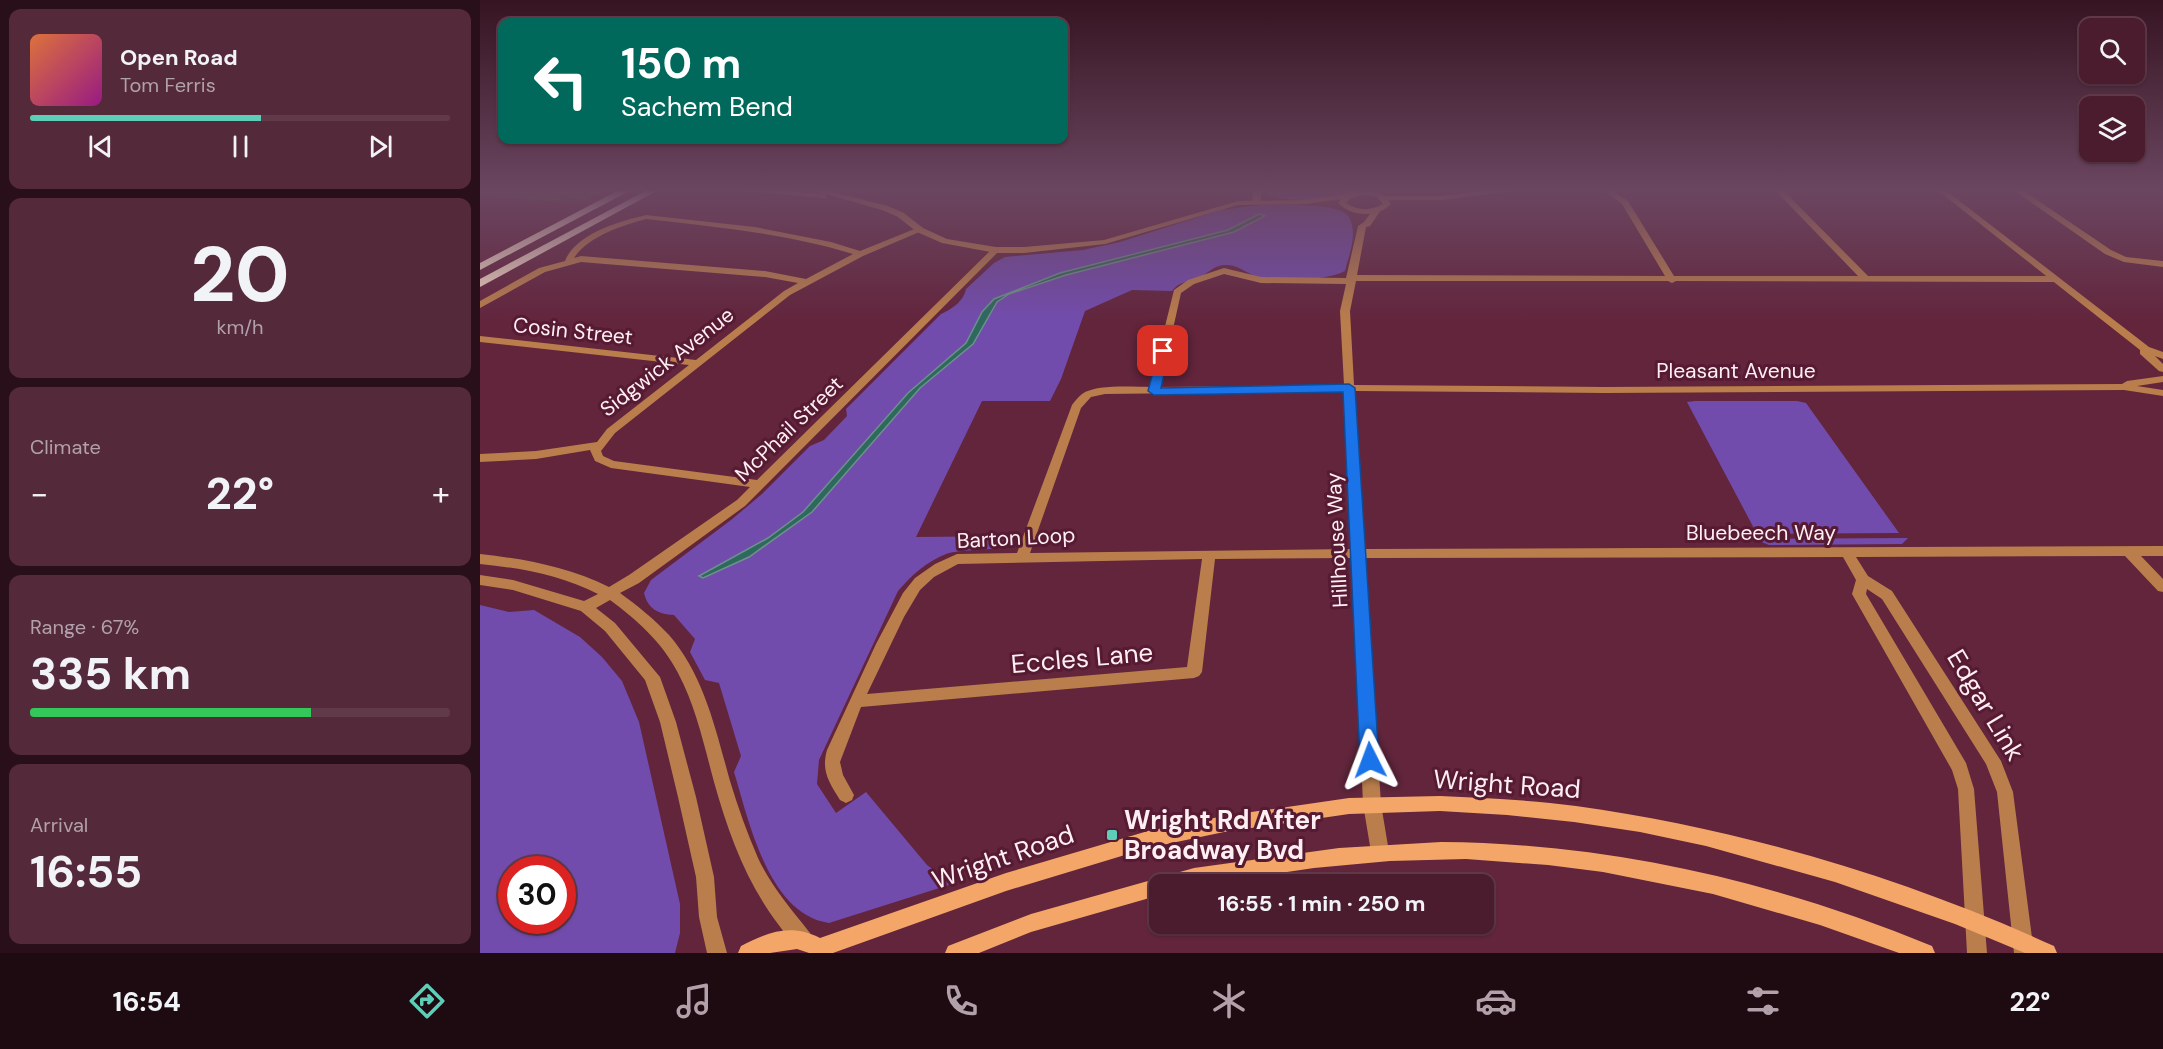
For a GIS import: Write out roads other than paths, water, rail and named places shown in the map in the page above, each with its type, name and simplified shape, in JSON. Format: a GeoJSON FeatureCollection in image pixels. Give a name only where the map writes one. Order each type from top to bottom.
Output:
{"type":"FeatureCollection","features":[{"type":"Feature","properties":{"kind":"main road"},"geometry":{"type":"LineString","coordinates":[[480,267],[544,233]]}},
{"type":"Feature","properties":{"kind":"main road"},"geometry":{"type":"LineString","coordinates":[[480,284],[573,233]]}},
{"type":"Feature","properties":{"kind":"main road","name":"Wright Road"},"geometry":{"type":"LineString","coordinates":[[748,953],[783,939],[815,947],[1130,844],[1274,815],[1372,804],[1527,809],[1591,817],[1706,837],[1822,868],[1974,921],[2023,947],[2047,953]]}},
{"type":"Feature","properties":{"kind":"main road"},"geometry":{"type":"LineString","coordinates":[[1207,874],[1380,852],[1494,852],[1617,866],[1702,882],[1795,907],[1925,953]]}},
{"type":"Feature","properties":{"kind":"main road"},"geometry":{"type":"LineString","coordinates":[[955,953],[1031,923],[1149,889]]}},
{"type":"Feature","properties":{"kind":"street"},"geometry":{"type":"LineString","coordinates":[[569,260],[577,247],[601,233]]}},
{"type":"Feature","properties":{"kind":"street"},"geometry":{"type":"LineString","coordinates":[[775,233],[860,254]]}},
{"type":"Feature","properties":{"kind":"street","name":"Sidgwick Avenue"},"geometry":{"type":"LineString","coordinates":[[761,484],[611,464],[599,458],[595,451],[597,445],[611,431],[805,282],[860,254],[911,233]]}},
{"type":"Feature","properties":{"kind":"street"},"geometry":{"type":"LineString","coordinates":[[928,233],[945,241],[996,250],[1054,249],[1105,242],[1133,233]]}},
{"type":"Feature","properties":{"kind":"street","name":"Hillhouse Way"},"geometry":{"type":"LineString","coordinates":[[1360,233],[1345,311],[1372,804],[1380,852]]}},
{"type":"Feature","properties":{"kind":"street"},"geometry":{"type":"LineString","coordinates":[[1644,233],[1672,280]]}},
{"type":"Feature","properties":{"kind":"street"},"geometry":{"type":"LineString","coordinates":[[1821,233],[1866,279]]}},
{"type":"Feature","properties":{"kind":"street"},"geometry":{"type":"LineString","coordinates":[[1997,233],[2145,349],[2163,356]]}},
{"type":"Feature","properties":{"kind":"street"},"geometry":{"type":"LineString","coordinates":[[2081,233],[2108,252],[2124,259],[2163,264]]}},
{"type":"Feature","properties":{"kind":"street","name":"McPhail Street"},"geometry":{"type":"LineString","coordinates":[[586,607],[612,593],[725,515],[761,484],[996,250]]}},
{"type":"Feature","properties":{"kind":"street"},"geometry":{"type":"LineString","coordinates":[[480,305],[542,270],[569,260],[593,258],[765,274],[805,282]]}},
{"type":"Feature","properties":{"kind":"street"},"geometry":{"type":"LineString","coordinates":[[1154,391],[1177,292],[1183,286],[1224,271],[1261,280],[2056,279]]}},
{"type":"Feature","properties":{"kind":"street","name":"Cosin Street"},"geometry":{"type":"LineString","coordinates":[[480,339],[698,363]]}},
{"type":"Feature","properties":{"kind":"street"},"geometry":{"type":"LineString","coordinates":[[2145,349],[2144,352],[2163,369]]}},
{"type":"Feature","properties":{"kind":"street","name":"Pleasant Avenue"},"geometry":{"type":"LineString","coordinates":[[2124,387],[2128,383],[2163,379]]}},
{"type":"Feature","properties":{"kind":"street","name":"Pleasant Avenue"},"geometry":{"type":"LineString","coordinates":[[1022,557],[1080,402],[1088,394],[1105,391],[1349,388],[1605,390],[2124,387],[2163,393]]}},
{"type":"Feature","properties":{"kind":"street"},"geometry":{"type":"LineString","coordinates":[[480,458],[536,455],[597,445]]}},
{"type":"Feature","properties":{"kind":"street"},"geometry":{"type":"LineString","coordinates":[[2128,551],[2163,587]]}},
{"type":"Feature","properties":{"kind":"street","name":"Bluebeech Way"},"geometry":{"type":"LineString","coordinates":[[1359,554],[2163,551]]}},
{"type":"Feature","properties":{"kind":"street","name":"Edgar Link"},"geometry":{"type":"LineString","coordinates":[[1847,552],[1863,579],[1887,595],[1968,720],[2001,780],[2006,792],[2023,947]]}},
{"type":"Feature","properties":{"kind":"street","name":"Eccles Lane"},"geometry":{"type":"LineString","coordinates":[[856,701],[1194,672],[1209,554]]}},
{"type":"Feature","properties":{"kind":"street","name":"Barton Loop"},"geometry":{"type":"LineString","coordinates":[[846,795],[834,774],[832,763],[856,701],[913,588],[923,577],[941,565],[957,560],[1022,557],[1359,554]]}},
{"type":"Feature","properties":{"kind":"street"},"geometry":{"type":"LineString","coordinates":[[480,559],[539,567],[576,577],[612,593],[638,611],[661,635],[686,672],[700,705],[736,825],[764,888],[815,947]]}},
{"type":"Feature","properties":{"kind":"street","name":"Edgar Link"},"geometry":{"type":"LineString","coordinates":[[1863,579],[1859,594],[1960,768],[1966,789],[1977,953]]}},
{"type":"Feature","properties":{"kind":"street"},"geometry":{"type":"LineString","coordinates":[[480,580],[513,585],[586,607],[610,627],[652,677],[668,722],[687,797],[705,877],[708,917],[717,953]]}},
{"type":"Feature","properties":{"kind":"place","name":"Wright Rd After Broadway Bvd"},"geometry":{"type":"Point","coordinates":[1112,835]}}]}
